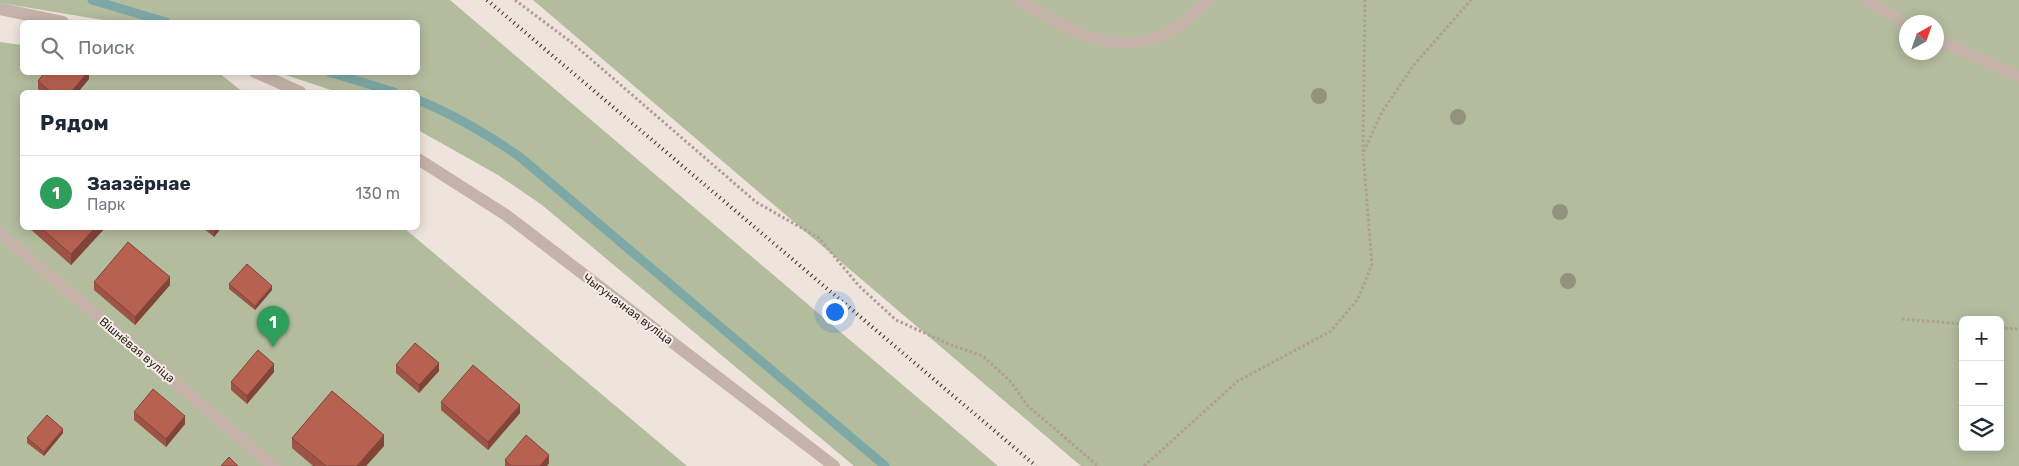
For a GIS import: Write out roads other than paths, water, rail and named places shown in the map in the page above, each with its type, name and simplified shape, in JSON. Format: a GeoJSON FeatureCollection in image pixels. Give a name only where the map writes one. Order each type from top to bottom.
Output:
{"type":"FeatureCollection","features":[{"type":"Feature","properties":{"kind":"lane"},"geometry":{"type":"LineString","coordinates":[[1020,0],[1075,32],[1106,42],[1135,42],[1164,34],[1189,18],[1209,0]]}},
{"type":"Feature","properties":{"kind":"lane"},"geometry":{"type":"LineString","coordinates":[[1867,0],[1899,20]]}},
{"type":"Feature","properties":{"kind":"lane"},"geometry":{"type":"LineString","coordinates":[[0,9],[53,20]]}},
{"type":"Feature","properties":{"kind":"lane"},"geometry":{"type":"LineString","coordinates":[[1944,43],[2019,76]]}},
{"type":"Feature","properties":{"kind":"lane"},"geometry":{"type":"LineString","coordinates":[[262,75],[296,90]]}},
{"type":"Feature","properties":{"kind":"lane","name":"Чыгуначная вуліца"},"geometry":{"type":"LineString","coordinates":[[420,160],[506,215],[834,466]]}},
{"type":"Feature","properties":{"kind":"lane","name":"Вішнёвая вуліца"},"geometry":{"type":"LineString","coordinates":[[0,233],[273,466]]}},
{"type":"Feature","properties":{"kind":"waterway"},"geometry":{"type":"LineString","coordinates":[[92,0],[159,20]]}},
{"type":"Feature","properties":{"kind":"waterway"},"geometry":{"type":"LineString","coordinates":[[339,75],[388,90]]}},
{"type":"Feature","properties":{"kind":"waterway"},"geometry":{"type":"LineString","coordinates":[[420,101],[471,126],[520,157],[885,466]]}},
{"type":"Feature","properties":{"kind":"railway"},"geometry":{"type":"LineString","coordinates":[[487,0],[1036,466]]}},
{"type":"Feature","properties":{"kind":"place","name":"Заазёрнае"},"geometry":{"type":"Point","coordinates":[273,347]}}]}
